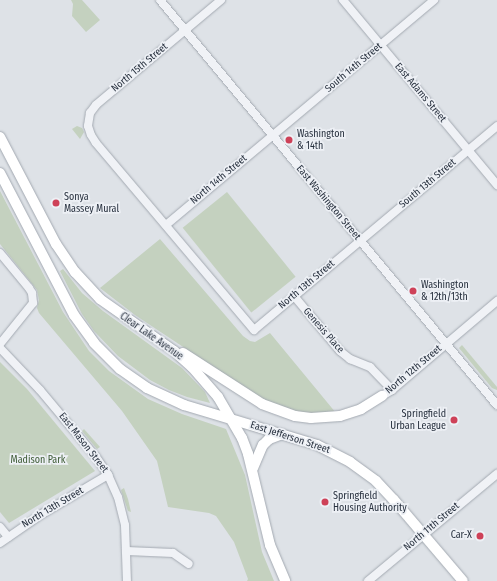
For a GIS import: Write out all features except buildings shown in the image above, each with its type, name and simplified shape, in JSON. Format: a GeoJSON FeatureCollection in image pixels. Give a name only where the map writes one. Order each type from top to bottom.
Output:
{"type":"FeatureCollection","features":[{"type":"Feature","properties":{"kind":"main road","name":"Clear Lake Avenue"},"geometry":{"type":"LineString","coordinates":[[0,137],[66,260],[87,286],[100,299],[174,351],[192,367],[218,397],[242,438],[253,468],[270,545],[285,581]]}},
{"type":"Feature","properties":{"kind":"main road"},"geometry":{"type":"LineString","coordinates":[[0,173],[74,315],[94,343],[107,357],[131,377],[162,395],[184,405],[232,419]]}},
{"type":"Feature","properties":{"kind":"main road"},"geometry":{"type":"LineString","coordinates":[[146,332],[203,365],[262,404],[295,416],[311,418],[340,416],[361,409],[382,396]]}},
{"type":"Feature","properties":{"kind":"main road","name":"East Jefferson Street"},"geometry":{"type":"LineString","coordinates":[[232,419],[332,451],[364,471],[394,500],[463,581]]}},
{"type":"Feature","properties":{"kind":"main road"},"geometry":{"type":"LineString","coordinates":[[253,468],[263,445],[269,439],[282,434]]}},
{"type":"Feature","properties":{"kind":"street","name":"East Washington Street"},"geometry":{"type":"LineString","coordinates":[[160,0],[497,405]]}},
{"type":"Feature","properties":{"kind":"street","name":"North 15th Street"},"geometry":{"type":"LineString","coordinates":[[166,225],[91,135],[88,120],[96,105],[221,0]]}},
{"type":"Feature","properties":{"kind":"street","name":"East Adams Street"},"geometry":{"type":"LineString","coordinates":[[343,0],[497,185]]}},
{"type":"Feature","properties":{"kind":"street","name":"South 14th Street"},"geometry":{"type":"LineString","coordinates":[[273,136],[434,0]]}},
{"type":"Feature","properties":{"kind":"street","name":"South 13th Street"},"geometry":{"type":"LineString","coordinates":[[360,241],[497,126]]}},
{"type":"Feature","properties":{"kind":"street","name":"North 14th Street"},"geometry":{"type":"LineString","coordinates":[[166,225],[273,136]]}},
{"type":"Feature","properties":{"kind":"street","name":"North 13th Street"},"geometry":{"type":"LineString","coordinates":[[166,225],[254,330],[360,241]]}},
{"type":"Feature","properties":{"kind":"street"},"geometry":{"type":"LineString","coordinates":[[0,253],[29,288],[33,297],[31,307],[0,344]]}},
{"type":"Feature","properties":{"kind":"street","name":"Genesis Place"},"geometry":{"type":"LineString","coordinates":[[294,296],[340,351],[350,359],[370,367],[392,390]]}},
{"type":"Feature","properties":{"kind":"street","name":"North 12th Street"},"geometry":{"type":"LineString","coordinates":[[382,396],[392,390],[497,301]]}},
{"type":"Feature","properties":{"kind":"street","name":"East Mason Street"},"geometry":{"type":"LineString","coordinates":[[0,348],[40,390],[96,457],[108,475],[123,512],[127,551],[127,581]]}},
{"type":"Feature","properties":{"kind":"street","name":"North 11th Street"},"geometry":{"type":"LineString","coordinates":[[368,581],[497,474]]}},
{"type":"Feature","properties":{"kind":"street","name":"North 13th Street"},"geometry":{"type":"LineString","coordinates":[[0,543],[42,514],[108,475]]}},
{"type":"Feature","properties":{"kind":"street"},"geometry":{"type":"LineString","coordinates":[[0,527],[8,537]]}},
{"type":"Feature","properties":{"kind":"street"},"geometry":{"type":"LineString","coordinates":[[127,551],[173,553],[189,564]]}},
{"type":"Feature","properties":{"kind":"green space"},"geometry":{"type":"Polygon","coordinates":[[[71,0],[82,0],[100,20],[86,32],[72,16],[73,4],[71,0]]]}},
{"type":"Feature","properties":{"kind":"green space"},"geometry":{"type":"Polygon","coordinates":[[[77,126],[82,128],[84,132],[80,139],[72,129],[77,126]]]}},
{"type":"Feature","properties":{"kind":"green space"},"geometry":{"type":"Polygon","coordinates":[[[0,191],[63,312],[89,351],[109,371],[148,399],[182,414],[226,429],[245,475],[262,552],[274,581],[247,581],[248,579],[234,542],[216,516],[209,513],[168,507],[157,461],[122,411],[39,313],[37,308],[39,300],[37,290],[0,244],[0,191]]]}},
{"type":"Feature","properties":{"kind":"green space"},"geometry":{"type":"Polygon","coordinates":[[[227,192],[296,277],[251,313],[183,228],[227,192]]]}},
{"type":"Feature","properties":{"kind":"green space"},"geometry":{"type":"Polygon","coordinates":[[[160,239],[243,336],[250,341],[255,342],[270,333],[336,413],[304,414],[266,402],[135,315],[100,288],[160,239]]]}},
{"type":"Feature","properties":{"kind":"green space"},"geometry":{"type":"Polygon","coordinates":[[[63,269],[82,293],[103,311],[182,368],[205,392],[210,403],[187,397],[169,390],[150,380],[118,356],[94,331],[82,314],[60,271],[63,269]]]}},
{"type":"Feature","properties":{"kind":"green space"},"geometry":{"type":"Polygon","coordinates":[[[462,345],[497,387],[497,390],[492,388],[459,348],[462,345]]]}},
{"type":"Feature","properties":{"kind":"green space","name":"Madison Park"},"geometry":{"type":"Polygon","coordinates":[[[0,362],[27,389],[95,471],[9,523],[0,512],[0,362]]]}},
{"type":"Feature","properties":{"kind":"green space"},"geometry":{"type":"Polygon","coordinates":[[[84,429],[100,447],[97,449],[82,431],[84,429]]]}},
{"type":"Feature","properties":{"kind":"green space"},"geometry":{"type":"Polygon","coordinates":[[[124,488],[131,512],[128,511],[121,490],[124,488]]]}},
{"type":"Feature","properties":{"kind":"place","name":"Washington & 14th"},"geometry":{"type":"Point","coordinates":[289,140]}},
{"type":"Feature","properties":{"kind":"place","name":"Sonya Massey Mural"},"geometry":{"type":"Point","coordinates":[56,203]}},
{"type":"Feature","properties":{"kind":"place","name":"Washington & 12th/13th"},"geometry":{"type":"Point","coordinates":[413,291]}},
{"type":"Feature","properties":{"kind":"place","name":"Springfield Urban League"},"geometry":{"type":"Point","coordinates":[454,420]}},
{"type":"Feature","properties":{"kind":"place","name":"Springfield Housing Authority"},"geometry":{"type":"Point","coordinates":[325,502]}},
{"type":"Feature","properties":{"kind":"place","name":"Car-X"},"geometry":{"type":"Point","coordinates":[480,536]}}]}
